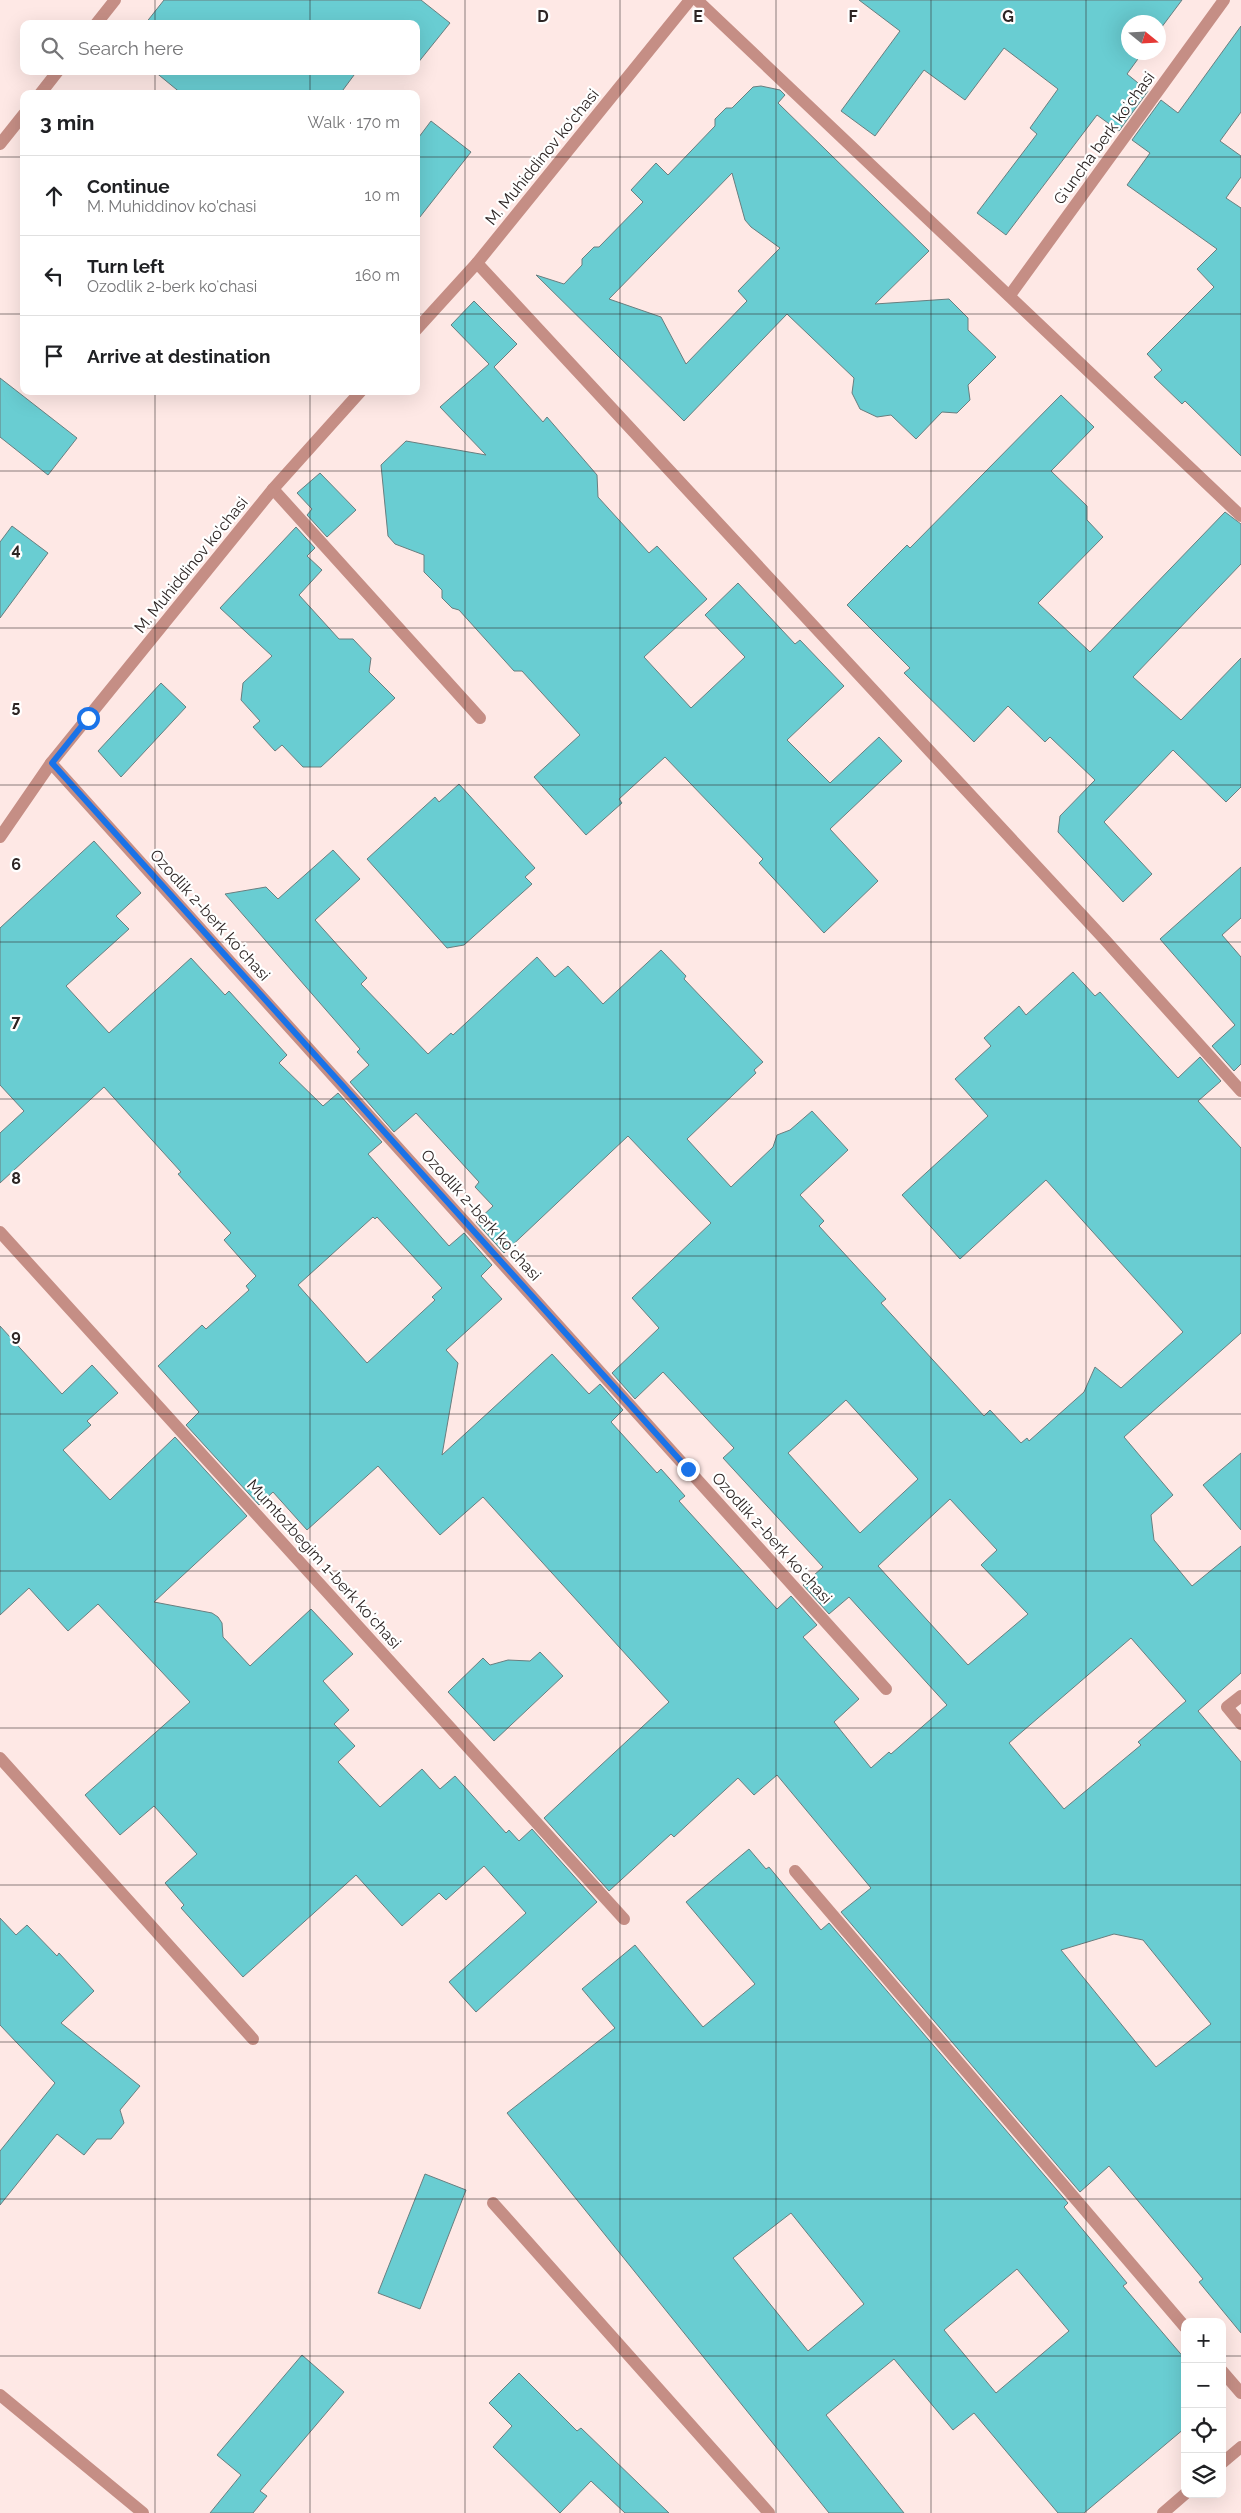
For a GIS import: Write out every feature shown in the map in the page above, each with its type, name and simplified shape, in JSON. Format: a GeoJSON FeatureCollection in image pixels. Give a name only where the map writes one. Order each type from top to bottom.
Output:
{"type":"FeatureCollection","features":[{"type":"Feature","properties":{"kind":"street"},"geometry":{"type":"LineString","coordinates":[[99,20],[115,0]]}},
{"type":"Feature","properties":{"kind":"street","name":"M. Muhiddinov ko'chasi"},"geometry":{"type":"LineString","coordinates":[[420,326],[477,263],[690,0]]}},
{"type":"Feature","properties":{"kind":"street"},"geometry":{"type":"LineString","coordinates":[[697,0],[1241,516]]}},
{"type":"Feature","properties":{"kind":"street","name":"Gʻuncha berk koʻchasi"},"geometry":{"type":"LineString","coordinates":[[1010,295],[1224,0]]}},
{"type":"Feature","properties":{"kind":"street"},"geometry":{"type":"LineString","coordinates":[[43,90],[55,75]]}},
{"type":"Feature","properties":{"kind":"street"},"geometry":{"type":"LineString","coordinates":[[0,144],[20,119]]}},
{"type":"Feature","properties":{"kind":"street"},"geometry":{"type":"LineString","coordinates":[[477,263],[1106,941],[1241,1091]]}},
{"type":"Feature","properties":{"kind":"street","name":"M. Muhiddinov ko'chasi"},"geometry":{"type":"LineString","coordinates":[[0,837],[52,763],[273,489],[357,395]]}},
{"type":"Feature","properties":{"kind":"street"},"geometry":{"type":"LineString","coordinates":[[273,489],[480,718]]}},
{"type":"Feature","properties":{"kind":"street","name":"Ozodlik 2-berk koʻchasi"},"geometry":{"type":"LineString","coordinates":[[52,763],[886,1689]]}},
{"type":"Feature","properties":{"kind":"street","name":"Mumtozbegim 1-berk koʻchasi"},"geometry":{"type":"LineString","coordinates":[[0,1232],[624,1919]]}},
{"type":"Feature","properties":{"kind":"street"},"geometry":{"type":"LineString","coordinates":[[1241,1696],[1227,1707],[1241,1724]]}},
{"type":"Feature","properties":{"kind":"street"},"geometry":{"type":"LineString","coordinates":[[0,1758],[252,2039]]}},
{"type":"Feature","properties":{"kind":"street"},"geometry":{"type":"LineString","coordinates":[[796,1871],[1181,2322]]}},
{"type":"Feature","properties":{"kind":"street"},"geometry":{"type":"LineString","coordinates":[[493,2203],[769,2513]]}},
{"type":"Feature","properties":{"kind":"street"},"geometry":{"type":"LineString","coordinates":[[1226,2376],[1241,2393]]}},
{"type":"Feature","properties":{"kind":"street"},"geometry":{"type":"LineString","coordinates":[[0,2395],[143,2513]]}},
{"type":"Feature","properties":{"kind":"street"},"geometry":{"type":"LineString","coordinates":[[1226,2460],[1241,2448]]}},
{"type":"Feature","properties":{"kind":"street"},"geometry":{"type":"LineString","coordinates":[[1163,2513],[1181,2497]]}},
{"type":"Feature","properties":{"kind":"building"},"geometry":{"type":"Polygon","coordinates":[[[164,0],[421,0],[450,23],[420,60],[420,20],[148,20],[164,0]]]}},
{"type":"Feature","properties":{"kind":"building"},"geometry":{"type":"Polygon","coordinates":[[[859,0],[1182,0],[1166,21],[1166,15],[1121,15],[1121,60],[1137,60],[1127,74],[1148,91],[1119,131],[1097,115],[1006,235],[977,213],[1037,134],[1030,128],[1058,89],[1004,48],[965,100],[924,70],[875,136],[841,111],[900,31],[859,0]]]}},
{"type":"Feature","properties":{"kind":"building"},"geometry":{"type":"Polygon","coordinates":[[[1241,26],[1241,112],[1220,141],[1241,156],[1241,177],[1226,198],[1241,208],[1241,456],[1185,401],[1182,404],[1154,377],[1162,370],[1147,354],[1214,287],[1197,269],[1217,249],[1127,185],[1150,153],[1132,140],[1161,100],[1178,113],[1241,26]]]}},
{"type":"Feature","properties":{"kind":"building"},"geometry":{"type":"Polygon","coordinates":[[[159,75],[354,75],[343,90],[177,90],[159,75]]]}},
{"type":"Feature","properties":{"kind":"building"},"geometry":{"type":"Polygon","coordinates":[[[761,86],[780,90],[785,95],[778,103],[929,251],[875,304],[949,299],[968,318],[968,330],[996,357],[968,385],[970,400],[957,413],[942,412],[916,439],[891,415],[877,417],[860,409],[852,393],[854,378],[787,314],[684,421],[536,275],[564,284],[582,265],[582,259],[594,247],[599,247],[643,202],[631,190],[656,163],[668,175],[715,126],[715,119],[726,108],[732,108],[753,87],[761,86]],[[732,173],[609,299],[661,317],[686,364],[747,301],[738,291],[780,248],[751,227],[745,220],[732,173]]]}},
{"type":"Feature","properties":{"kind":"building"},"geometry":{"type":"Polygon","coordinates":[[[431,121],[471,152],[420,217],[420,136],[431,121]]]}},
{"type":"Feature","properties":{"kind":"building"},"geometry":{"type":"Polygon","coordinates":[[[474,301],[517,344],[494,367],[543,422],[547,417],[597,475],[598,497],[649,553],[657,546],[707,599],[644,657],[691,708],[745,657],[705,615],[738,583],[795,644],[800,640],[844,686],[787,740],[830,783],[879,737],[902,761],[830,829],[878,881],[824,933],[759,863],[763,859],[665,757],[619,799],[622,803],[586,835],[534,777],[580,735],[522,671],[514,671],[459,610],[452,608],[442,598],[442,590],[424,572],[424,555],[395,544],[388,536],[381,465],[406,441],[486,455],[440,407],[489,364],[451,325],[474,301]]]}},
{"type":"Feature","properties":{"kind":"building"},"geometry":{"type":"Polygon","coordinates":[[[0,378],[77,438],[48,475],[0,437],[0,378]]]}},
{"type":"Feature","properties":{"kind":"building"},"geometry":{"type":"Polygon","coordinates":[[[1061,395],[1094,427],[1051,471],[1087,506],[1087,520],[1103,537],[1038,603],[1090,652],[1225,512],[1241,524],[1241,564],[1133,677],[1181,720],[1241,658],[1241,787],[1226,802],[1173,750],[1104,822],[1152,874],[1123,902],[1058,832],[1060,816],[1095,780],[1050,737],[1045,742],[1008,706],[974,742],[904,673],[910,668],[847,605],[907,545],[910,548],[1061,395]]]}},
{"type":"Feature","properties":{"kind":"building"},"geometry":{"type":"Polygon","coordinates":[[[320,473],[356,510],[327,537],[307,515],[312,509],[297,493],[320,473]]]}},
{"type":"Feature","properties":{"kind":"building"},"geometry":{"type":"Polygon","coordinates":[[[12,526],[48,553],[0,618],[0,542],[12,526]]]}},
{"type":"Feature","properties":{"kind":"building"},"geometry":{"type":"Polygon","coordinates":[[[296,527],[315,548],[307,556],[322,570],[299,595],[339,639],[353,639],[371,658],[369,672],[395,698],[321,767],[303,767],[282,745],[275,751],[253,727],[260,721],[241,700],[243,683],[272,656],[220,608],[296,527]]]}},
{"type":"Feature","properties":{"kind":"building"},"geometry":{"type":"Polygon","coordinates":[[[161,683],[186,707],[121,777],[98,751],[161,683]]]}},
{"type":"Feature","properties":{"kind":"building"},"geometry":{"type":"Polygon","coordinates":[[[459,784],[535,868],[525,877],[532,884],[464,945],[447,948],[367,859],[435,797],[439,802],[459,784]]]}},
{"type":"Feature","properties":{"kind":"building"},"geometry":{"type":"Polygon","coordinates":[[[94,841],[141,893],[116,916],[129,929],[66,986],[109,1033],[191,958],[225,995],[229,991],[287,1055],[279,1063],[323,1106],[338,1093],[382,1142],[368,1154],[449,1246],[464,1233],[492,1265],[481,1276],[502,1299],[446,1350],[458,1363],[442,1455],[552,1354],[589,1394],[600,1384],[623,1410],[611,1422],[657,1473],[661,1469],[685,1496],[679,1501],[777,1609],[791,1596],[817,1625],[803,1637],[859,1699],[834,1722],[871,1768],[889,1752],[891,1754],[947,1705],[849,1597],[829,1614],[803,1585],[823,1567],[723,1458],[734,1448],[663,1372],[635,1399],[612,1373],[659,1328],[632,1298],[711,1223],[628,1136],[504,1253],[476,1222],[493,1206],[475,1187],[479,1182],[416,1113],[394,1132],[350,1082],[369,1065],[357,1052],[360,1049],[225,894],[266,887],[278,899],[333,850],[360,879],[315,920],[367,978],[361,984],[428,1054],[451,1033],[453,1035],[537,957],[555,977],[568,966],[603,1004],[661,950],[686,976],[684,979],[763,1062],[754,1070],[756,1073],[687,1139],[731,1187],[773,1147],[777,1135],[790,1130],[812,1111],[848,1150],[800,1195],[824,1221],[819,1226],[886,1299],[881,1303],[984,1416],[990,1410],[1021,1443],[1027,1438],[1029,1441],[1084,1392],[1095,1367],[1121,1388],[1183,1332],[1046,1180],[960,1259],[902,1195],[988,1116],[955,1079],[991,1046],[984,1038],[1019,1006],[1026,1015],[1073,972],[1095,996],[1100,992],[1178,1078],[1200,1057],[1221,1081],[1198,1101],[1241,1148],[1241,1333],[1124,1437],[1173,1495],[1151,1515],[1154,1540],[1192,1586],[1241,1546],[1241,1673],[1198,1711],[1241,1762],[1241,2333],[1199,2282],[1203,2279],[1109,2166],[1080,2192],[841,1912],[871,1888],[777,1775],[754,1795],[738,1778],[674,1837],[671,1834],[609,1891],[544,1818],[669,1702],[483,1497],[440,1535],[378,1466],[307,1530],[273,1492],[259,1505],[186,1425],[199,1412],[158,1366],[202,1325],[206,1329],[249,1290],[246,1286],[256,1276],[224,1240],[231,1233],[178,1174],[181,1172],[104,1087],[0,1183],[0,1133],[24,1111],[0,1085],[0,928],[94,841]],[[373,1217],[298,1285],[367,1363],[435,1300],[432,1297],[442,1288],[377,1217],[375,1219],[373,1217]],[[846,1400],[788,1453],[860,1533],[918,1479],[846,1400]],[[950,1499],[878,1566],[968,1665],[1028,1614],[981,1565],[997,1550],[950,1499]],[[1131,1638],[1009,1743],[1064,1809],[1141,1745],[1138,1742],[1186,1701],[1131,1638]],[[1114,1934],[1061,1950],[1156,2067],[1211,2024],[1143,1940],[1114,1934]]]}},
{"type":"Feature","properties":{"kind":"building"},"geometry":{"type":"Polygon","coordinates":[[[1241,867],[1241,918],[1222,935],[1241,957],[1241,1064],[1234,1071],[1212,1046],[1235,1025],[1160,939],[1241,867]]]}},
{"type":"Feature","properties":{"kind":"building"},"geometry":{"type":"Polygon","coordinates":[[[0,1326],[62,1394],[92,1365],[118,1393],[87,1421],[91,1425],[63,1450],[110,1500],[175,1437],[247,1516],[154,1602],[212,1613],[218,1617],[222,1623],[223,1637],[250,1666],[311,1609],[353,1654],[323,1681],[349,1710],[334,1724],[355,1746],[338,1762],[380,1807],[422,1769],[440,1789],[455,1776],[506,1833],[509,1830],[519,1841],[532,1829],[597,1902],[476,2012],[449,1982],[526,1913],[484,1866],[446,1900],[439,1893],[402,1926],[356,1875],[243,1977],[181,1908],[184,1905],[165,1883],[197,1854],[154,1806],[120,1835],[85,1795],[190,1702],[98,1604],[68,1631],[29,1588],[0,1615],[0,1326]]]}},
{"type":"Feature","properties":{"kind":"building"},"geometry":{"type":"Polygon","coordinates":[[[1241,1453],[1241,1530],[1203,1485],[1241,1453]]]}},
{"type":"Feature","properties":{"kind":"building"},"geometry":{"type":"Polygon","coordinates":[[[540,1652],[563,1676],[494,1741],[448,1692],[483,1658],[490,1665],[508,1660],[530,1661],[540,1652]]]}},
{"type":"Feature","properties":{"kind":"building"},"geometry":{"type":"Polygon","coordinates":[[[749,1849],[766,1869],[769,1867],[821,1930],[829,1923],[1068,2203],[1064,2207],[1127,2283],[1123,2286],[1181,2354],[1181,2431],[1084,2513],[1058,2513],[974,2413],[953,2430],[894,2359],[826,2415],[904,2513],[829,2513],[507,2113],[615,2028],[582,1989],[635,1945],[703,2027],[755,1984],[686,1902],[749,1849]],[[791,2213],[733,2258],[808,2351],[864,2304],[791,2213]],[[1017,2269],[944,2330],[996,2393],[1069,2331],[1017,2269]]]}},
{"type":"Feature","properties":{"kind":"building"},"geometry":{"type":"Polygon","coordinates":[[[0,1918],[16,1935],[27,1925],[57,1956],[59,1953],[94,1991],[61,2023],[140,2086],[120,2110],[124,2123],[111,2139],[97,2139],[84,2155],[57,2134],[0,2205],[0,2151],[55,2083],[0,2025],[0,1918]]]}},
{"type":"Feature","properties":{"kind":"building"},"geometry":{"type":"Polygon","coordinates":[[[425,2174],[466,2190],[420,2309],[378,2293],[425,2174]]]}},
{"type":"Feature","properties":{"kind":"building"},"geometry":{"type":"Polygon","coordinates":[[[302,2355],[344,2392],[260,2491],[267,2496],[253,2513],[210,2513],[241,2475],[217,2455],[302,2355]]]}},
{"type":"Feature","properties":{"kind":"building"},"geometry":{"type":"Polygon","coordinates":[[[519,2373],[577,2431],[581,2428],[669,2513],[625,2513],[591,2481],[560,2513],[493,2447],[512,2426],[489,2403],[519,2373]]]}},
{"type":"Feature","properties":{"kind":"route"},"geometry":{"type":"LineString","coordinates":[[88,718],[52,763],[688,1469]]}}]}
